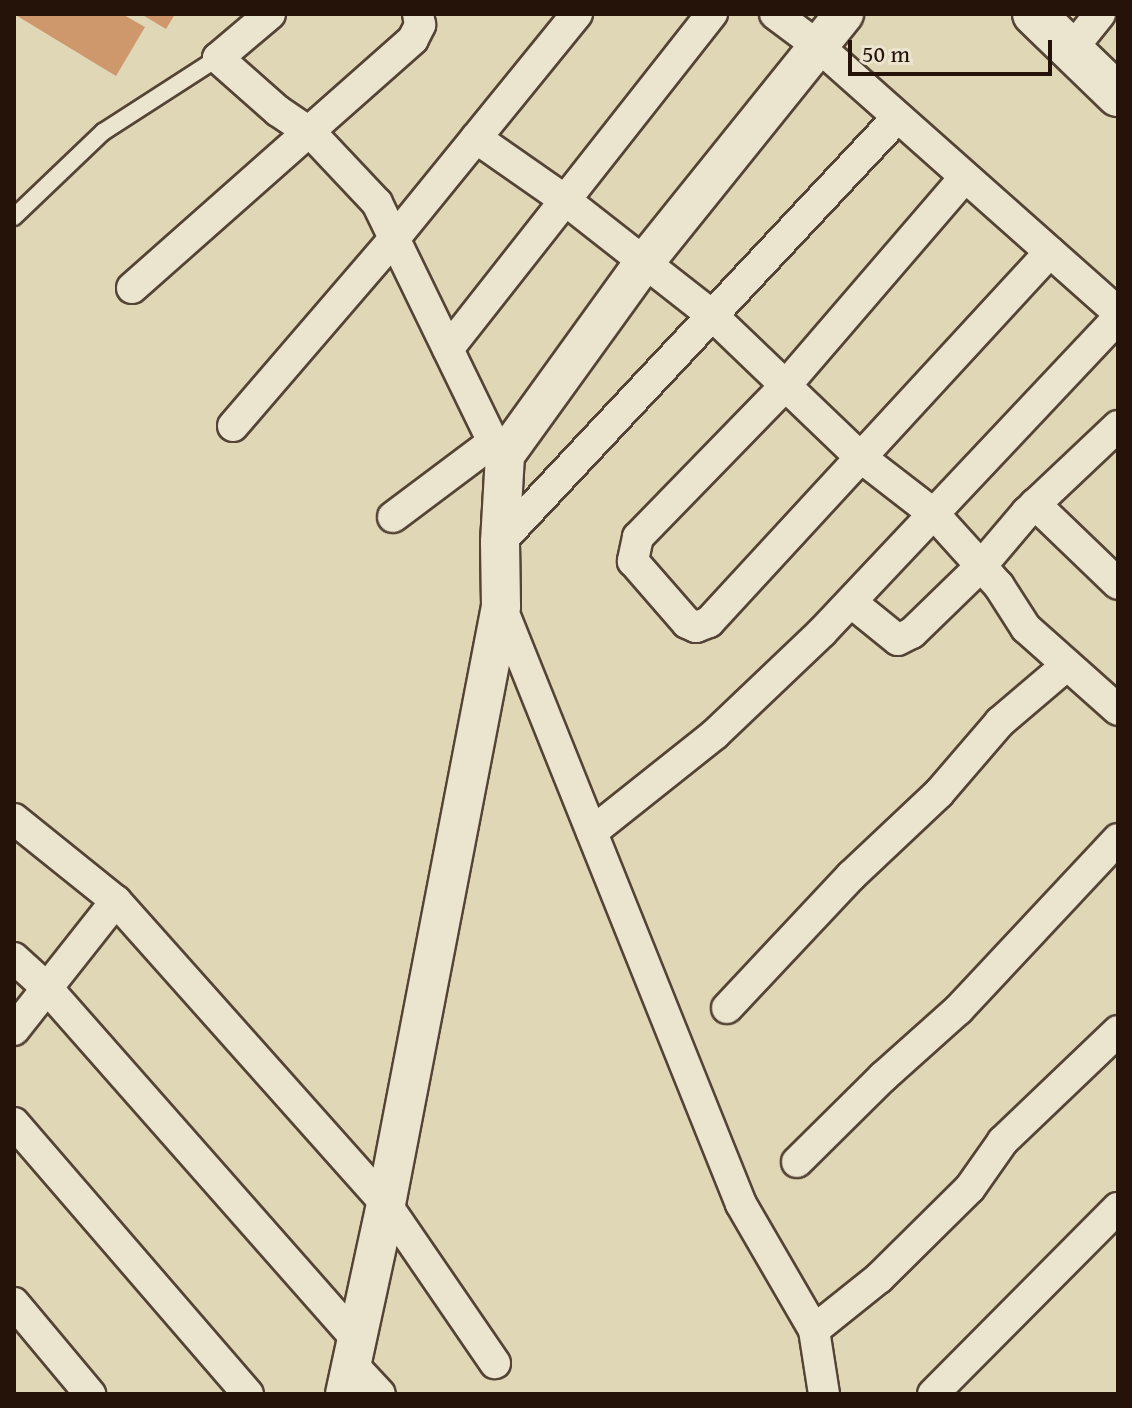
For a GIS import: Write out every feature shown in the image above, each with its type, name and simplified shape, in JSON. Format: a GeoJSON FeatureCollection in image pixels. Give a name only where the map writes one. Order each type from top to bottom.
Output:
{"type":"FeatureCollection","features":[{"type":"Feature","properties":{"kind":"main road"},"geometry":{"type":"LineString","coordinates":[[1034,14],[1118,95]]}},
{"type":"Feature","properties":{"kind":"street"},"geometry":{"type":"LineString","coordinates":[[270,14],[218,58],[278,111],[311,133],[377,203],[499,449],[501,606],[386,1204],[351,1365]]}},
{"type":"Feature","properties":{"kind":"street"},"geometry":{"type":"LineString","coordinates":[[132,288],[311,133],[413,39],[420,25],[418,14]]}},
{"type":"Feature","properties":{"kind":"street"},"geometry":{"type":"LineString","coordinates":[[233,426],[394,239],[577,14]]}},
{"type":"Feature","properties":{"kind":"street"},"geometry":{"type":"LineString","coordinates":[[448,349],[712,14]]}},
{"type":"Feature","properties":{"kind":"street"},"geometry":{"type":"LineString","coordinates":[[592,832],[715,734],[851,602],[1118,315],[818,46],[775,14]]}},
{"type":"Feature","properties":{"kind":"street"},"geometry":{"type":"LineString","coordinates":[[393,517],[499,449],[844,14]]}},
{"type":"Feature","properties":{"kind":"street"},"geometry":{"type":"LineString","coordinates":[[1071,50],[1100,14]]}},
{"type":"Feature","properties":{"kind":"street"},"geometry":{"type":"LineString","coordinates":[[500,542],[714,317],[898,117]]}},
{"type":"Feature","properties":{"kind":"street"},"geometry":{"type":"LineString","coordinates":[[476,138],[565,200],[714,317],[859,456],[934,514],[982,565],[1026,628],[1118,710]]}},
{"type":"Feature","properties":{"kind":"street"},"geometry":{"type":"LineString","coordinates":[[965,177],[785,386],[638,537],[633,561],[687,623],[696,627],[709,622],[1050,252]]}},
{"type":"Feature","properties":{"kind":"street"},"geometry":{"type":"LineString","coordinates":[[851,602],[898,640],[912,633],[982,565],[1035,504],[1115,434]]}},
{"type":"Feature","properties":{"kind":"street"},"geometry":{"type":"LineString","coordinates":[[1035,504],[1118,584]]}},
{"type":"Feature","properties":{"kind":"street"},"geometry":{"type":"LineString","coordinates":[[501,606],[741,1204],[814,1330],[824,1394]]}},
{"type":"Feature","properties":{"kind":"street"},"geometry":{"type":"LineString","coordinates":[[727,1008],[851,876],[939,793],[1000,722],[1067,665]]}},
{"type":"Feature","properties":{"kind":"street"},"geometry":{"type":"LineString","coordinates":[[14,819],[116,901],[386,1204],[495,1363]]}},
{"type":"Feature","properties":{"kind":"street"},"geometry":{"type":"LineString","coordinates":[[797,1162],[883,1077],[958,1010],[1118,839]]}},
{"type":"Feature","properties":{"kind":"street"},"geometry":{"type":"LineString","coordinates":[[14,1030],[116,901]]}},
{"type":"Feature","properties":{"kind":"street"},"geometry":{"type":"LineString","coordinates":[[14,958],[47,988],[351,1365],[380,1394]]}},
{"type":"Feature","properties":{"kind":"street"},"geometry":{"type":"LineString","coordinates":[[814,1330],[890,1268],[970,1188],[1003,1141],[1118,1031]]}},
{"type":"Feature","properties":{"kind":"street"},"geometry":{"type":"LineString","coordinates":[[14,1123],[248,1394]]}},
{"type":"Feature","properties":{"kind":"street"},"geometry":{"type":"LineString","coordinates":[[933,1394],[1118,1208]]}},
{"type":"Feature","properties":{"kind":"street"},"geometry":{"type":"LineString","coordinates":[[14,1303],[90,1394]]}},
{"type":"Feature","properties":{"kind":"lane"},"geometry":{"type":"LineString","coordinates":[[14,217],[103,132],[218,58]]}},
{"type":"Feature","properties":{"kind":"building"},"geometry":{"type":"Polygon","coordinates":[[[14,14],[122,14],[145,27],[116,76],[14,14]]]}},
{"type":"Feature","properties":{"kind":"building"},"geometry":{"type":"Polygon","coordinates":[[[141,14],[175,14],[166,29],[141,14]]]}}]}
